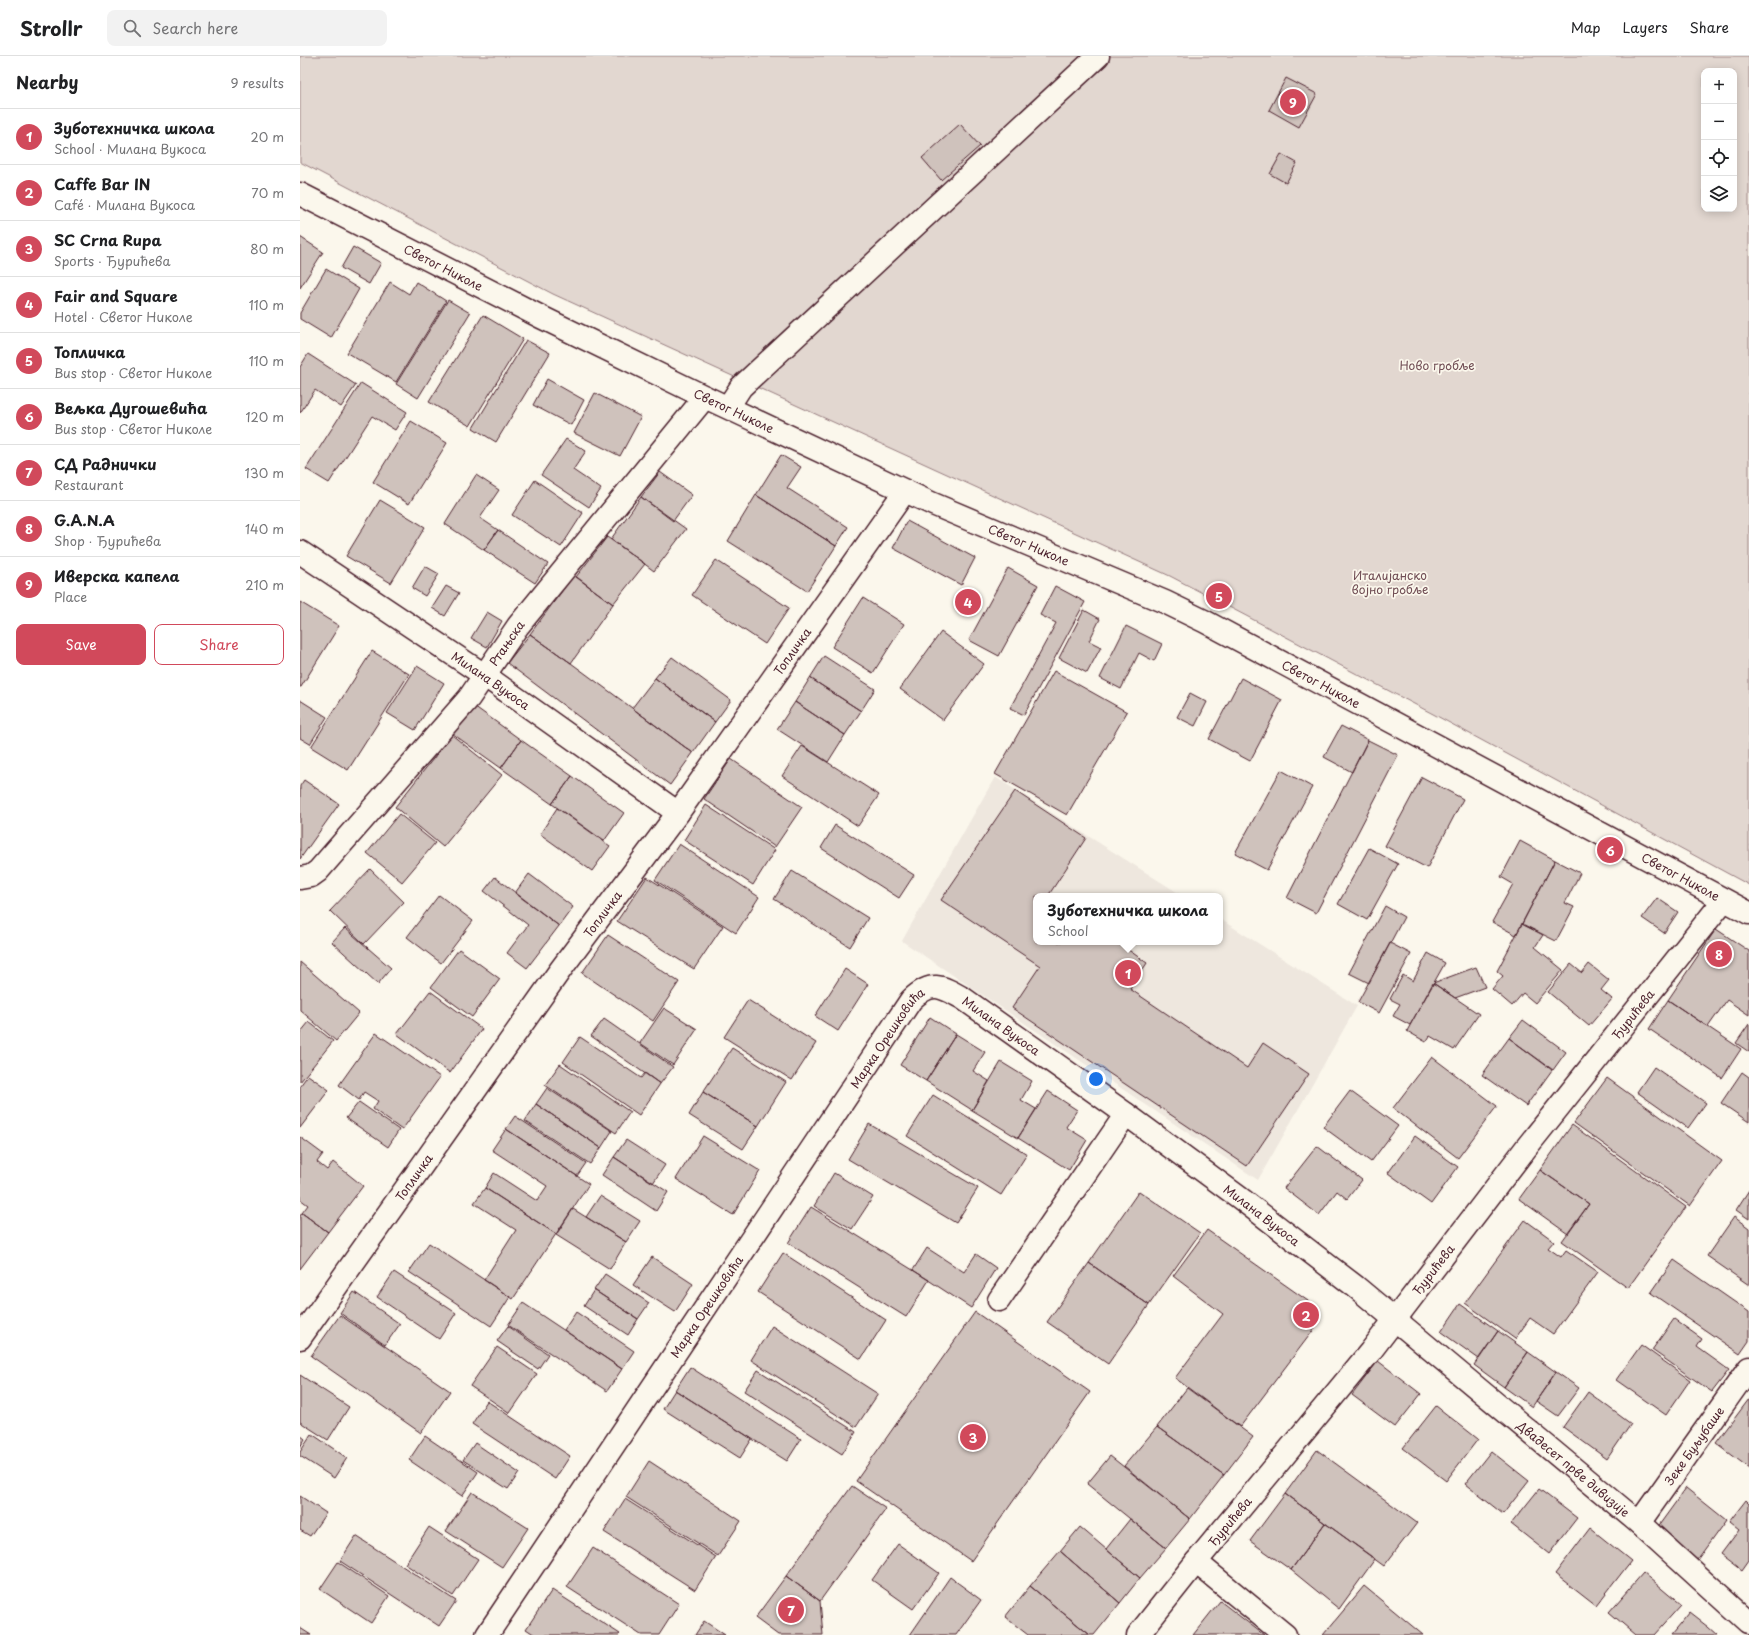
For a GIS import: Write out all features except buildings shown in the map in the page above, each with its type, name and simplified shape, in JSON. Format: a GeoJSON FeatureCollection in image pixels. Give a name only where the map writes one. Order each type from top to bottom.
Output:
{"type":"FeatureCollection","features":[{"type":"Feature","properties":{"kind":"street"},"geometry":{"type":"LineString","coordinates":[[728,407],[741,387],[1098,56]]}},
{"type":"Feature","properties":{"kind":"street","name":"Светог Николе"},"geometry":{"type":"LineString","coordinates":[[300,194],[541,317],[705,397],[905,491],[1185,611],[1749,913]]}},
{"type":"Feature","properties":{"kind":"street","name":"Ртањска"},"geometry":{"type":"LineString","coordinates":[[300,878],[311,876],[318,871],[469,698],[518,626],[705,397]]}},
{"type":"Feature","properties":{"kind":"street","name":"Топличка"},"geometry":{"type":"LineString","coordinates":[[300,1338],[561,969],[678,813],[905,491]]}},
{"type":"Feature","properties":{"kind":"street","name":"Милана Вукоса"},"geometry":{"type":"LineString","coordinates":[[300,552],[484,675],[678,813]]}},
{"type":"Feature","properties":{"kind":"street","name":"Ђурићева"},"geometry":{"type":"LineString","coordinates":[[1138,1635],[1196,1562],[1365,1358],[1526,1148],[1724,900]]}},
{"type":"Feature","properties":{"kind":"street","name":"Милана Вукоса"},"geometry":{"type":"LineString","coordinates":[[933,987],[946,988],[964,999],[1126,1114],[1252,1207],[1395,1318]]}},
{"type":"Feature","properties":{"kind":"street","name":"Марка Орешковића"},"geometry":{"type":"LineString","coordinates":[[487,1635],[911,1000],[921,990],[933,987]]}},
{"type":"Feature","properties":{"kind":"street"},"geometry":{"type":"LineString","coordinates":[[999,1300],[1126,1114]]}},
{"type":"Feature","properties":{"kind":"street","name":"Двадесет прве дивизије"},"geometry":{"type":"LineString","coordinates":[[1395,1318],[1639,1523],[1749,1624]]}},
{"type":"Feature","properties":{"kind":"street","name":"Зеке Буљубаше"},"geometry":{"type":"LineString","coordinates":[[1639,1523],[1749,1368]]}},
{"type":"Feature","properties":{"kind":"street"},"geometry":{"type":"LineString","coordinates":[[1196,1562],[1285,1635]]}},
{"type":"Feature","properties":{"kind":"shaded area"},"geometry":{"type":"Polygon","coordinates":[[[995,777],[1178,893],[1033,893],[1033,945],[1223,945],[1223,921],[1357,1006],[1258,1180],[902,941],[995,777]]]}},
{"type":"Feature","properties":{"kind":"green space","name":"Ново гробље"},"geometry":{"type":"Polygon","coordinates":[[[300,56],[1749,56],[1749,885],[1435,715],[1170,576],[553,294],[300,162],[300,56]]]}},
{"type":"Feature","properties":{"kind":"place","name":"Иверска капела"},"geometry":{"type":"Point","coordinates":[1293,102]}},
{"type":"Feature","properties":{"kind":"place","name":"Топличка"},"geometry":{"type":"Point","coordinates":[1219,596]}},
{"type":"Feature","properties":{"kind":"place","name":"Fair and Square"},"geometry":{"type":"Point","coordinates":[968,602]}},
{"type":"Feature","properties":{"kind":"place","name":"Вељка Дугошевића"},"geometry":{"type":"Point","coordinates":[1610,850]}},
{"type":"Feature","properties":{"kind":"place","name":"G.A.N.A"},"geometry":{"type":"Point","coordinates":[1719,954]}},
{"type":"Feature","properties":{"kind":"place","name":"Зуботехничка школа"},"geometry":{"type":"Point","coordinates":[1128,973]}},
{"type":"Feature","properties":{"kind":"place","name":"Caffe Bar IN"},"geometry":{"type":"Point","coordinates":[1306,1315]}},
{"type":"Feature","properties":{"kind":"place","name":"SC Crna Rupa"},"geometry":{"type":"Point","coordinates":[973,1437]}},
{"type":"Feature","properties":{"kind":"place","name":"СД Раднички"},"geometry":{"type":"Point","coordinates":[791,1610]}},
{"type":"Feature","properties":{"kind":"park label","name":"Италијанско војно гробље"},"geometry":{"type":"Point","coordinates":[1390,582]}}]}
